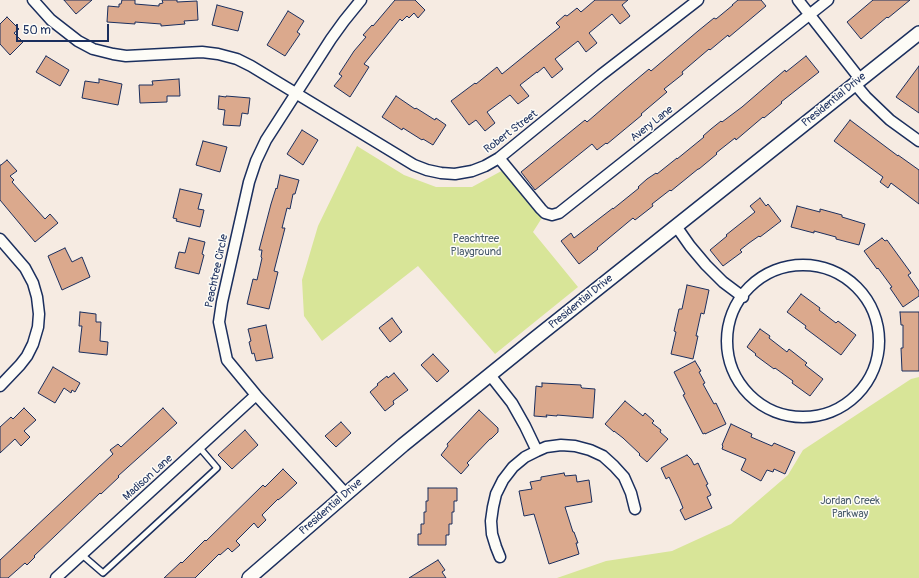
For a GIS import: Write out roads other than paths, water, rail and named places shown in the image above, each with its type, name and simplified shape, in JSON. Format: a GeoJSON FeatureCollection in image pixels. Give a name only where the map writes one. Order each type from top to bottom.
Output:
{"type":"FeatureCollection","features":[{"type":"Feature","properties":{"kind":"street"},"geometry":{"type":"LineString","coordinates":[[33,0],[51,20],[78,41],[93,49],[126,56],[202,52],[218,54],[237,59],[252,66],[296,93]]}},
{"type":"Feature","properties":{"kind":"street","name":"Peachtree Circle"},"geometry":{"type":"LineString","coordinates":[[346,494],[256,395],[227,360],[219,322],[222,302],[256,161],[266,140],[331,39],[361,0]]}},
{"type":"Feature","properties":{"kind":"street","name":"Robert Street"},"geometry":{"type":"LineString","coordinates":[[296,93],[414,165],[441,173],[455,174],[472,171],[500,158],[698,0]]}},
{"type":"Feature","properties":{"kind":"street"},"geometry":{"type":"LineString","coordinates":[[798,0],[858,81],[866,97],[890,120],[919,141]]}},
{"type":"Feature","properties":{"kind":"street","name":"Avery Lane"},"geometry":{"type":"LineString","coordinates":[[500,158],[540,209],[545,213],[552,215],[558,213],[828,0]]}},
{"type":"Feature","properties":{"kind":"street","name":"Presidential Drive"},"geometry":{"type":"LineString","coordinates":[[249,578],[403,445],[919,33]]}},
{"type":"Feature","properties":{"kind":"street"},"geometry":{"type":"LineString","coordinates":[[676,226],[706,265],[743,297]]}},
{"type":"Feature","properties":{"kind":"street"},"geometry":{"type":"LineString","coordinates":[[0,239],[25,268],[33,283],[37,297],[39,314],[38,328],[27,356],[20,366],[0,386]]}},
{"type":"Feature","properties":{"kind":"street"},"geometry":{"type":"LineString","coordinates":[[789,265],[820,265],[835,270],[849,278],[858,287],[868,299],[874,311],[878,326],[879,341],[878,354],[874,367],[866,380],[854,394],[843,404],[829,412],[814,417],[799,418],[783,416],[769,411],[746,394],[738,384],[731,370],[727,355],[726,339],[728,324],[734,310],[743,297],[751,286],[763,276],[789,265]]}},
{"type":"Feature","properties":{"kind":"street"},"geometry":{"type":"LineString","coordinates":[[490,375],[512,403],[526,426],[537,451]]}},
{"type":"Feature","properties":{"kind":"street","name":"Madison Lane"},"geometry":{"type":"LineString","coordinates":[[56,578],[256,395]]}},
{"type":"Feature","properties":{"kind":"street"},"geometry":{"type":"LineString","coordinates":[[500,557],[492,534],[491,521],[496,494],[503,480],[513,468],[525,457],[546,447],[561,445],[576,446],[603,456],[624,477],[631,493],[635,509]]}},
{"type":"Feature","properties":{"kind":"lane"},"geometry":{"type":"LineString","coordinates":[[81,554],[103,574],[217,468],[199,447]]}},
{"type":"Feature","properties":{"kind":"park label","name":"Peachtree Playground"},"geometry":{"type":"Point","coordinates":[476,245]}},
{"type":"Feature","properties":{"kind":"park label","name":"Jordan Creek Parkway"},"geometry":{"type":"Point","coordinates":[850,507]}}]}
